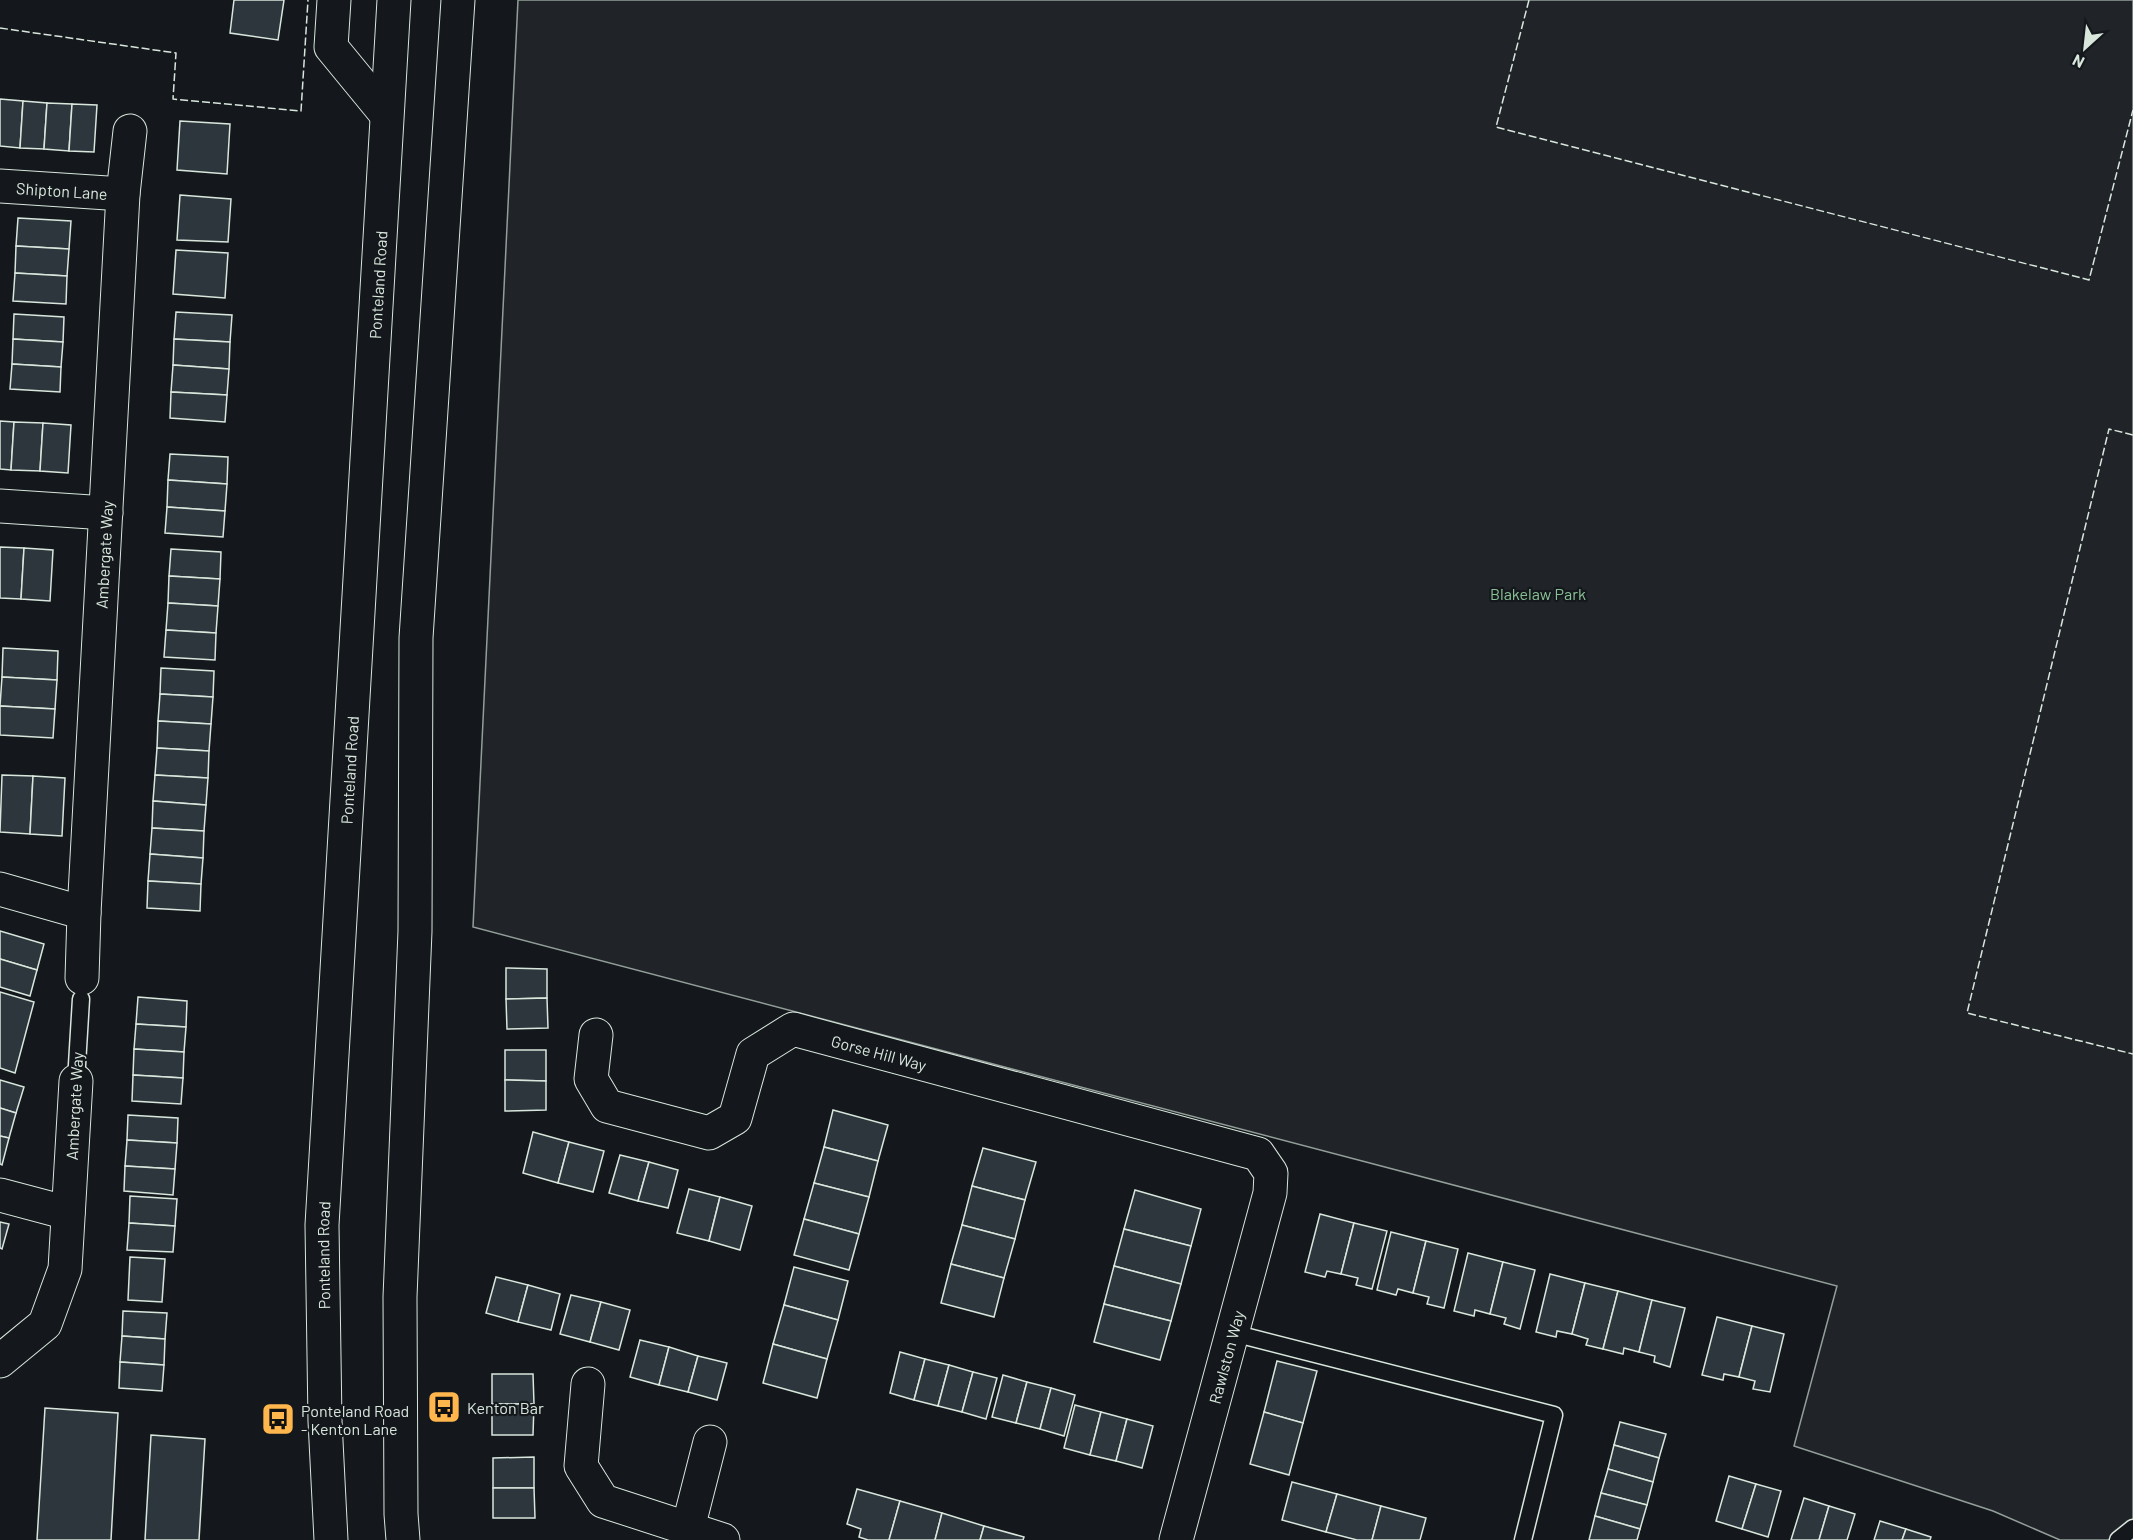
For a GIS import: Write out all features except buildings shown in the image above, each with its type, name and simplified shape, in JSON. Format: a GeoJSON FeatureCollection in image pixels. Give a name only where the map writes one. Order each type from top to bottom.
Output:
{"type":"FeatureCollection","features":[{"type":"Feature","properties":{"kind":"main road"},"geometry":{"type":"LineString","coordinates":[[334,0],[332,46],[386,114]]}},
{"type":"Feature","properties":{"kind":"main road","name":"Ponteland Road"},"geometry":{"type":"LineString","coordinates":[[331,1540],[325,1421],[322,1225],[394,0]]}},
{"type":"Feature","properties":{"kind":"main road"},"geometry":{"type":"LineString","coordinates":[[403,1540],[400,1297],[414,931],[416,638],[458,0]]}},
{"type":"Feature","properties":{"kind":"main road","name":"Ambergate Way"},"geometry":{"type":"LineString","coordinates":[[82,989],[84,913],[123,194],[130,131]]}},
{"type":"Feature","properties":{"kind":"main road","name":"Shipton Lane"},"geometry":{"type":"LineString","coordinates":[[0,186],[123,194]]}},
{"type":"Feature","properties":{"kind":"main road"},"geometry":{"type":"LineString","coordinates":[[0,506],[106,513]]}},
{"type":"Feature","properties":{"kind":"main road"},"geometry":{"type":"LineString","coordinates":[[0,889],[84,913]]}},
{"type":"Feature","properties":{"kind":"main road","name":"Gorse Hill Way"},"geometry":{"type":"LineString","coordinates":[[596,1035],[591,1079],[607,1106],[709,1133],[735,1118],[753,1054],[793,1029],[1258,1154],[1271,1173]]}},
{"type":"Feature","properties":{"kind":"main road","name":"Ambergate Way"},"geometry":{"type":"LineString","coordinates":[[0,1361],[45,1324],[65,1269],[76,1081]]}},
{"type":"Feature","properties":{"kind":"main road","name":"Rawlston Way"},"geometry":{"type":"LineString","coordinates":[[1176,1540],[1270,1193],[1271,1173]]}},
{"type":"Feature","properties":{"kind":"main road"},"geometry":{"type":"LineString","coordinates":[[0,1195],[68,1213]]}},
{"type":"Feature","properties":{"kind":"main road"},"geometry":{"type":"LineString","coordinates":[[588,1384],[581,1466],[603,1501],[723,1540]]}},
{"type":"Feature","properties":{"kind":"main road"},"geometry":{"type":"LineString","coordinates":[[688,1528],[710,1442]]}},
{"type":"Feature","properties":{"kind":"lane","name":"Ambergate Way"},"geometry":{"type":"LineString","coordinates":[[76,1081],[82,989]]}},
{"type":"Feature","properties":{"kind":"lane"},"geometry":{"type":"LineString","coordinates":[[1233,1333],[1554,1415],[1523,1540]]}},
{"type":"Feature","properties":{"kind":"lane"},"geometry":{"type":"LineString","coordinates":[[2118,1540],[2133,1528]]}},
{"type":"Feature","properties":{"kind":"green space","name":"Blakelaw Park"},"geometry":{"type":"Polygon","coordinates":[[[518,0],[2133,0],[2133,1540],[2060,1540],[1993,1511],[1794,1446],[1837,1286],[473,927],[518,0]]]}},
{"type":"Feature","properties":{"kind":"fence"},"geometry":{"type":"LineString","coordinates":[[0,28],[176,53],[173,99],[301,111],[308,0]]}},
{"type":"Feature","properties":{"kind":"fence"},"geometry":{"type":"LineString","coordinates":[[1529,0],[1496,127],[2089,280],[2133,110]]}},
{"type":"Feature","properties":{"kind":"fence"},"geometry":{"type":"LineString","coordinates":[[2133,435],[2109,429],[1967,1013],[2133,1054]]}},
{"type":"Feature","properties":{"kind":"place","name":"Kenton Bar"},"geometry":{"type":"Point","coordinates":[444,1407]}},
{"type":"Feature","properties":{"kind":"place","name":"Ponteland Road - Kenton Lane"},"geometry":{"type":"Point","coordinates":[278,1419]}}]}
